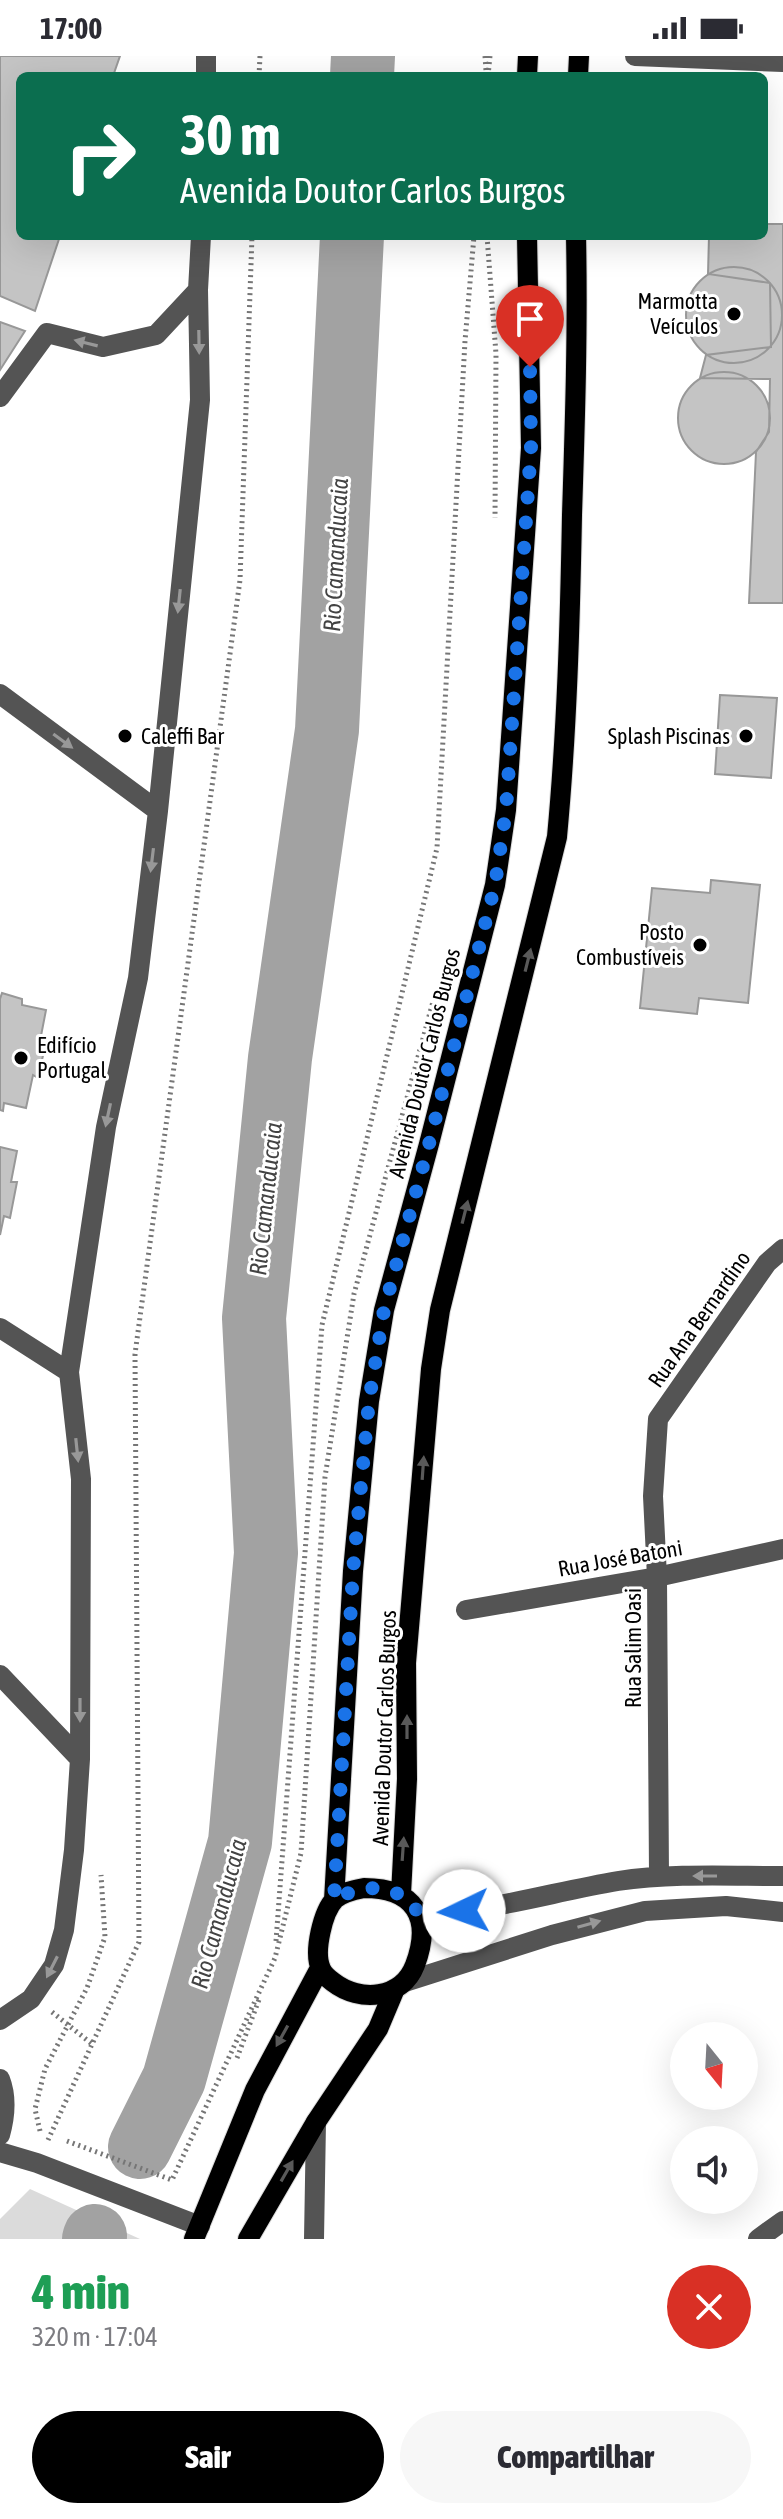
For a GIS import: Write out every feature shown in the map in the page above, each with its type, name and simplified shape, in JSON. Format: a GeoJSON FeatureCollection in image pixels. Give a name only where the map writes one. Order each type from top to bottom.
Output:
{"type":"FeatureCollection","features":[{"type":"Feature","properties":{"kind":"main road","name":"Avenida Doutor Carlos Burgos"},"geometry":{"type":"LineString","coordinates":[[334,1900],[353,1571],[369,1401],[384,1310],[495,885],[506,810],[531,448],[527,240]]}},
{"type":"Feature","properties":{"kind":"main road","name":"Avenida Doutor Carlos Burgos"},"geometry":{"type":"LineString","coordinates":[[401,1894],[407,1779],[406,1663],[431,1369],[440,1310],[557,837],[569,637],[576,240]]}},
{"type":"Feature","properties":{"kind":"main road"},"geometry":{"type":"LineString","coordinates":[[248,2239],[316,2122],[378,2029],[400,1986],[414,1968],[419,1952],[419,1914],[401,1894],[383,1888],[364,1888],[347,1892],[334,1900],[321,1929],[320,1968],[341,1988],[358,1995],[376,1996],[400,1986]]}},
{"type":"Feature","properties":{"kind":"main road"},"geometry":{"type":"LineString","coordinates":[[197,2233],[255,2090],[320,1968]]}},
{"type":"Feature","properties":{"kind":"street"},"geometry":{"type":"LineString","coordinates":[[635,56],[783,62]]}},
{"type":"Feature","properties":{"kind":"street"},"geometry":{"type":"LineString","coordinates":[[0,2020],[33,1996],[54,1965],[64,1930],[74,1850],[80,1759],[81,1479],[69,1372],[106,1127],[138,978],[158,811],[200,400],[198,290],[201,240]]}},
{"type":"Feature","properties":{"kind":"street"},"geometry":{"type":"LineString","coordinates":[[0,397],[47,333],[103,347],[156,335],[198,290]]}},
{"type":"Feature","properties":{"kind":"street"},"geometry":{"type":"LineString","coordinates":[[0,694],[158,811]]}},
{"type":"Feature","properties":{"kind":"street","name":"Rua Ana Bernardino"},"geometry":{"type":"LineString","coordinates":[[658,1419],[767,1263],[783,1249]]}},
{"type":"Feature","properties":{"kind":"street"},"geometry":{"type":"LineString","coordinates":[[0,1328],[69,1372]]}},
{"type":"Feature","properties":{"kind":"street","name":"Rua Salim Oasi"},"geometry":{"type":"LineString","coordinates":[[658,1419],[653,1496],[657,1577],[659,1876]]}},
{"type":"Feature","properties":{"kind":"street","name":"Rua José Batoni"},"geometry":{"type":"LineString","coordinates":[[466,1610],[657,1577],[783,1549]]}},
{"type":"Feature","properties":{"kind":"street"},"geometry":{"type":"LineString","coordinates":[[0,1675],[80,1759]]}},
{"type":"Feature","properties":{"kind":"street"},"geometry":{"type":"LineString","coordinates":[[419,1914],[464,1911],[659,1876],[783,1876]]}},
{"type":"Feature","properties":{"kind":"street"},"geometry":{"type":"LineString","coordinates":[[400,1986],[552,1935],[645,1911],[726,1906],[783,1912]]}},
{"type":"Feature","properties":{"kind":"street"},"geometry":{"type":"LineString","coordinates":[[0,2079],[5,2118],[0,2135]]}},
{"type":"Feature","properties":{"kind":"street"},"geometry":{"type":"LineString","coordinates":[[314,2239],[316,2122]]}},
{"type":"Feature","properties":{"kind":"street"},"geometry":{"type":"LineString","coordinates":[[0,2152],[177,2216],[197,2233]]}},
{"type":"Feature","properties":{"kind":"street"},"geometry":{"type":"LineString","coordinates":[[758,2239],[783,2221]]}},
{"type":"Feature","properties":{"kind":"path"},"geometry":{"type":"LineString","coordinates":[[37,2163],[139,1942],[135,1354],[240,580],[252,240]]}},
{"type":"Feature","properties":{"kind":"path"},"geometry":{"type":"LineString","coordinates":[[237,2058],[275,1958],[322,1325],[437,848],[465,341],[474,240]]}},
{"type":"Feature","properties":{"kind":"path"},"geometry":{"type":"LineString","coordinates":[[101,1873],[105,1937],[87,1988],[45,2069],[35,2109],[40,2131],[172,2180]]}},
{"type":"Feature","properties":{"kind":"path"},"geometry":{"type":"LineString","coordinates":[[33,1996],[92,2044]]}},
{"type":"Feature","properties":{"kind":"shaded area"},"geometry":{"type":"Polygon","coordinates":[[[30,2189],[140,2239],[0,2239],[0,2219],[30,2189]]]}},
{"type":"Feature","properties":{"kind":"building"},"geometry":{"type":"Polygon","coordinates":[[[0,56],[120,56],[114,72],[16,72],[16,240],[59,240],[35,311],[0,296],[0,56]]]}},
{"type":"Feature","properties":{"kind":"building"},"geometry":{"type":"Polygon","coordinates":[[[768,224],[783,224],[783,603],[749,603],[756,452],[769,432],[770,379],[700,378],[706,355],[771,347],[770,283],[708,274],[709,240],[768,240],[768,224]]]}},
{"type":"Feature","properties":{"kind":"building","name":"Marmotta Veículos"},"geometry":{"type":"Polygon","coordinates":[[[734,267],[752,270],[768,281],[779,297],[782,315],[779,333],[768,349],[752,360],[734,363],[716,360],[700,349],[689,333],[686,315],[689,297],[700,281],[716,270],[734,267]]]}},
{"type":"Feature","properties":{"kind":"building"},"geometry":{"type":"Polygon","coordinates":[[[0,322],[25,331],[0,370],[0,322]]]}},
{"type":"Feature","properties":{"kind":"building"},"geometry":{"type":"Polygon","coordinates":[[[715,372],[733,372],[750,379],[763,392],[770,418],[763,444],[750,457],[733,464],[715,464],[698,457],[685,444],[678,427],[678,409],[685,392],[698,379],[715,372]]]}},
{"type":"Feature","properties":{"kind":"building","name":"Splash Piscinas"},"geometry":{"type":"Polygon","coordinates":[[[720,695],[777,698],[771,778],[715,774],[720,695]]]}},
{"type":"Feature","properties":{"kind":"building","name":"Posto Combustíveis"},"geometry":{"type":"Polygon","coordinates":[[[711,880],[760,885],[748,1003],[699,998],[697,1014],[640,1008],[652,888],[710,893],[711,880]]]}},
{"type":"Feature","properties":{"kind":"building","name":"Edifício Portugal"},"geometry":{"type":"Polygon","coordinates":[[[2,993],[22,999],[22,1005],[46,1010],[40,1041],[46,1042],[38,1078],[33,1075],[26,1108],[4,1103],[3,1111],[0,1110],[2,993]]]}},
{"type":"Feature","properties":{"kind":"building"},"geometry":{"type":"Polygon","coordinates":[[[0,1147],[17,1151],[11,1182],[17,1182],[10,1218],[4,1216],[0,1235],[0,1147]]]}},
{"type":"Feature","properties":{"kind":"waterway","name":"Rio Camanducaia"},"geometry":{"type":"LineString","coordinates":[[362,72],[363,56]]}},
{"type":"Feature","properties":{"kind":"waterway","name":"Rio Camanducaia"},"geometry":{"type":"LineString","coordinates":[[140,2147],[174,2079],[240,1842],[266,1553],[254,1318],[280,1058],[327,730],[352,240]]}},
{"type":"Feature","properties":{"kind":"place","name":"Marmotta Veículos"},"geometry":{"type":"Point","coordinates":[734,314]}},
{"type":"Feature","properties":{"kind":"place","name":"Caleffi Bar"},"geometry":{"type":"Point","coordinates":[125,736]}},
{"type":"Feature","properties":{"kind":"place","name":"Splash Piscinas"},"geometry":{"type":"Point","coordinates":[746,736]}},
{"type":"Feature","properties":{"kind":"place","name":"Posto Combustíveis"},"geometry":{"type":"Point","coordinates":[700,945]}},
{"type":"Feature","properties":{"kind":"place","name":"Edifício Portugal"},"geometry":{"type":"Point","coordinates":[21,1058]}},
{"type":"Feature","properties":{"kind":"route"},"geometry":{"type":"LineString","coordinates":[[464,1911],[419,1914],[401,1894],[383,1888],[347,1892],[334,1900],[353,1571],[369,1401],[384,1310],[495,885],[506,810],[531,448],[530,367]]}}]}
